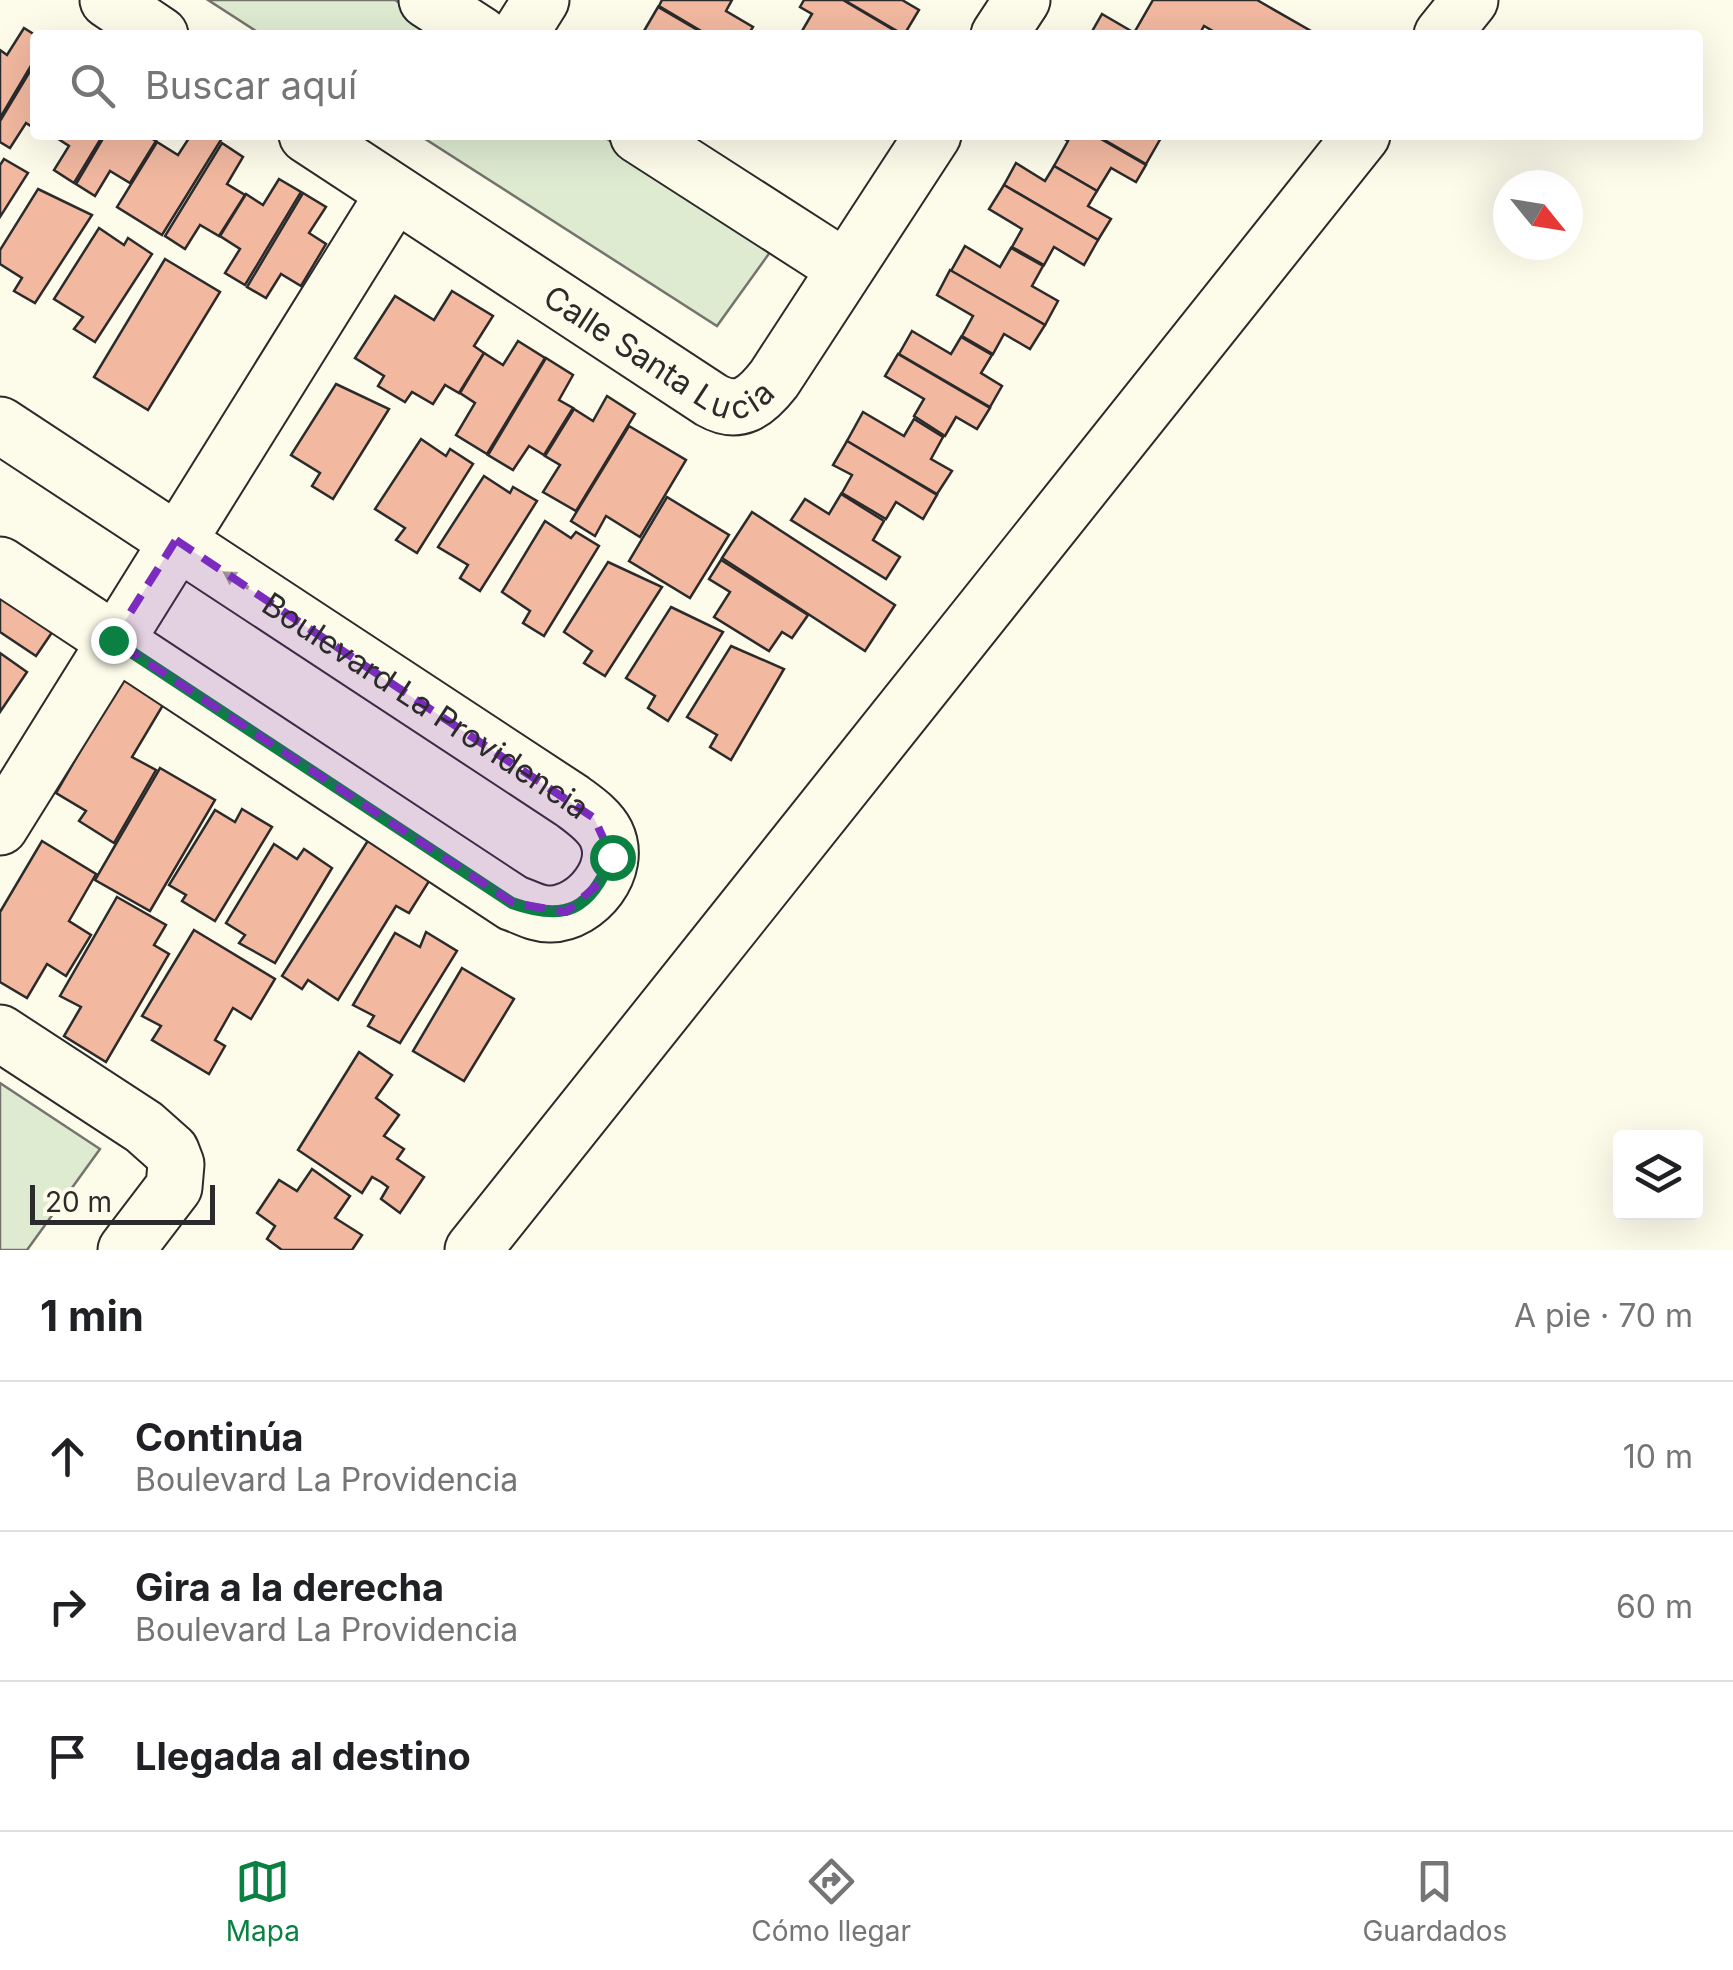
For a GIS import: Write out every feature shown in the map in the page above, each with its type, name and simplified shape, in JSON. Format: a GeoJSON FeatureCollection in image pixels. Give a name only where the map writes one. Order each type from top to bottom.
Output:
{"type":"FeatureCollection","features":[{"type":"Feature","properties":{"kind":"street"},"geometry":{"type":"LineString","coordinates":[[108,0],[153,30]]}},
{"type":"Feature","properties":{"kind":"street"},"geometry":{"type":"LineString","coordinates":[[427,0],[473,30]]}},
{"type":"Feature","properties":{"kind":"street"},"geometry":{"type":"LineString","coordinates":[[522,30],[541,0]]}},
{"type":"Feature","properties":{"kind":"street"},"geometry":{"type":"LineString","coordinates":[[1002,30],[1022,0]]}},
{"type":"Feature","properties":{"kind":"street"},"geometry":{"type":"LineString","coordinates":[[1446,30],[1470,0]]}},
{"type":"Feature","properties":{"kind":"street","name":"Calle Santa Lucia"},"geometry":{"type":"LineString","coordinates":[[315,140],[722,406],[742,407],[761,395],[930,140]]}},
{"type":"Feature","properties":{"kind":"street"},"geometry":{"type":"LineString","coordinates":[[646,140],[845,268]]}},
{"type":"Feature","properties":{"kind":"street"},"geometry":{"type":"LineString","coordinates":[[473,1250],[1358,140]]}},
{"type":"Feature","properties":{"kind":"street"},"geometry":{"type":"LineString","coordinates":[[0,827],[394,194]]}},
{"type":"Feature","properties":{"kind":"street","name":"Boulevard La Providencia"},"geometry":{"type":"LineString","coordinates":[[0,425],[594,818],[606,835],[612,857],[602,881],[584,901],[566,912],[546,915],[512,903],[0,565]]}},
{"type":"Feature","properties":{"kind":"street"},"geometry":{"type":"LineString","coordinates":[[0,1033],[144,1127],[171,1152],[176,1164],[174,1187],[126,1250]]}},
{"type":"Feature","properties":{"kind":"highlighted area"},"geometry":{"type":"Polygon","coordinates":[[[176,540],[594,818],[612,857],[602,881],[566,912],[513,903],[113,640],[176,540]]]}},
{"type":"Feature","properties":{"kind":"green space"},"geometry":{"type":"Polygon","coordinates":[[[208,0],[395,0],[441,30],[254,30],[208,0]]]}},
{"type":"Feature","properties":{"kind":"green space"},"geometry":{"type":"Polygon","coordinates":[[[427,140],[609,140],[773,248],[717,326],[427,140]]]}},
{"type":"Feature","properties":{"kind":"green space"},"geometry":{"type":"Polygon","coordinates":[[[0,1083],[100,1149],[27,1250],[0,1250],[0,1083]]]}},
{"type":"Feature","properties":{"kind":"building"},"geometry":{"type":"Polygon","coordinates":[[[662,0],[732,0],[726,11],[753,27],[700,30],[659,6],[662,0]]]}},
{"type":"Feature","properties":{"kind":"building"},"geometry":{"type":"Polygon","coordinates":[[[804,0],[843,0],[894,30],[803,30],[812,14],[800,7],[804,0]]]}},
{"type":"Feature","properties":{"kind":"building"},"geometry":{"type":"Polygon","coordinates":[[[844,0],[902,0],[919,10],[907,30],[895,30],[844,0]]]}},
{"type":"Feature","properties":{"kind":"building"},"geometry":{"type":"Polygon","coordinates":[[[1153,0],[1257,0],[1309,30],[1211,30],[1204,26],[1202,30],[1136,30],[1153,0]]]}},
{"type":"Feature","properties":{"kind":"building"},"geometry":{"type":"Polygon","coordinates":[[[658,7],[697,30],[645,30],[658,7]]]}},
{"type":"Feature","properties":{"kind":"building"},"geometry":{"type":"Polygon","coordinates":[[[1102,14],[1129,30],[1093,30],[1102,14]]]}},
{"type":"Feature","properties":{"kind":"building"},"geometry":{"type":"Polygon","coordinates":[[[24,28],[30,32],[30,67],[0,118],[0,50],[7,55],[24,28]]]}},
{"type":"Feature","properties":{"kind":"building"},"geometry":{"type":"Polygon","coordinates":[[[30,71],[30,126],[26,123],[10,148],[0,142],[0,121],[30,71]]]}},
{"type":"Feature","properties":{"kind":"building"},"geometry":{"type":"Polygon","coordinates":[[[60,140],[100,140],[74,183],[54,170],[69,146],[60,140]]]}},
{"type":"Feature","properties":{"kind":"building"},"geometry":{"type":"Polygon","coordinates":[[[102,140],[156,141],[130,183],[110,171],[95,196],[76,184],[102,140]]]}},
{"type":"Feature","properties":{"kind":"building"},"geometry":{"type":"Polygon","coordinates":[[[188,140],[221,140],[162,235],[117,207],[157,142],[178,155],[188,140]]]}},
{"type":"Feature","properties":{"kind":"building"},"geometry":{"type":"Polygon","coordinates":[[[1103,140],[1146,165],[1136,182],[1111,168],[1097,191],[1054,166],[1068,141],[1103,140]]]}},
{"type":"Feature","properties":{"kind":"building"},"geometry":{"type":"Polygon","coordinates":[[[1105,140],[1160,140],[1146,164],[1105,140]]]}},
{"type":"Feature","properties":{"kind":"building"},"geometry":{"type":"Polygon","coordinates":[[[222,143],[243,157],[227,184],[245,195],[219,236],[200,225],[185,249],[165,236],[222,143]]]}},
{"type":"Feature","properties":{"kind":"building"},"geometry":{"type":"Polygon","coordinates":[[[4,159],[28,173],[0,217],[0,165],[4,159]]]}},
{"type":"Feature","properties":{"kind":"building"},"geometry":{"type":"Polygon","coordinates":[[[1016,163],[1045,181],[1054,166],[1097,191],[1088,206],[1111,219],[1098,240],[1004,185],[1016,163]]]}},
{"type":"Feature","properties":{"kind":"building"},"geometry":{"type":"Polygon","coordinates":[[[279,179],[301,192],[245,285],[225,273],[240,249],[220,236],[246,194],[263,205],[279,179]]]}},
{"type":"Feature","properties":{"kind":"building"},"geometry":{"type":"Polygon","coordinates":[[[1004,185],[1098,240],[1084,265],[1054,247],[1044,265],[1012,247],[1022,229],[989,209],[1004,185]]]}},
{"type":"Feature","properties":{"kind":"building"},"geometry":{"type":"Polygon","coordinates":[[[38,189],[92,215],[35,303],[14,291],[22,278],[0,264],[0,250],[38,189]]]}},
{"type":"Feature","properties":{"kind":"building"},"geometry":{"type":"Polygon","coordinates":[[[303,193],[326,207],[309,233],[326,244],[301,286],[281,274],[266,298],[247,287],[303,193]]]}},
{"type":"Feature","properties":{"kind":"building"},"geometry":{"type":"Polygon","coordinates":[[[99,228],[124,245],[128,238],[152,254],[95,342],[74,329],[83,317],[54,299],[99,228]]]}},
{"type":"Feature","properties":{"kind":"building"},"geometry":{"type":"Polygon","coordinates":[[[965,246],[1000,267],[1011,248],[1043,266],[1032,286],[1058,301],[1045,325],[951,271],[965,246]]]}},
{"type":"Feature","properties":{"kind":"building"},"geometry":{"type":"Polygon","coordinates":[[[165,259],[220,292],[148,410],[94,377],[165,259]]]}},
{"type":"Feature","properties":{"kind":"building"},"geometry":{"type":"Polygon","coordinates":[[[950,270],[1045,325],[1030,349],[1004,334],[993,354],[962,336],[973,316],[937,295],[950,270]]]}},
{"type":"Feature","properties":{"kind":"building"},"geometry":{"type":"Polygon","coordinates":[[[452,291],[493,316],[474,346],[484,353],[459,393],[445,385],[433,404],[412,392],[405,402],[378,386],[384,376],[355,358],[395,296],[434,320],[452,291]]]}},
{"type":"Feature","properties":{"kind":"building"},"geometry":{"type":"Polygon","coordinates":[[[912,331],[951,354],[961,337],[992,355],[981,373],[1002,386],[990,407],[899,354],[912,331]]]}},
{"type":"Feature","properties":{"kind":"building"},"geometry":{"type":"Polygon","coordinates":[[[518,341],[545,358],[487,454],[456,435],[475,403],[460,393],[484,353],[503,365],[518,341]]]}},
{"type":"Feature","properties":{"kind":"building"},"geometry":{"type":"Polygon","coordinates":[[[898,354],[990,408],[977,429],[956,417],[945,436],[914,416],[924,399],[885,376],[898,354]]]}},
{"type":"Feature","properties":{"kind":"building"},"geometry":{"type":"Polygon","coordinates":[[[546,358],[573,375],[559,400],[573,408],[544,455],[529,446],[513,470],[488,455],[546,358]]]}},
{"type":"Feature","properties":{"kind":"building"},"geometry":{"type":"Polygon","coordinates":[[[336,384],[389,409],[333,499],[312,486],[320,473],[291,455],[336,384]]]}},
{"type":"Feature","properties":{"kind":"building"},"geometry":{"type":"Polygon","coordinates":[[[607,396],[635,414],[576,511],[543,492],[560,465],[545,456],[574,409],[593,421],[607,396]]]}},
{"type":"Feature","properties":{"kind":"building"},"geometry":{"type":"Polygon","coordinates":[[[863,412],[904,436],[914,419],[943,437],[931,459],[952,471],[937,494],[847,441],[863,412]]]}},
{"type":"Feature","properties":{"kind":"building"},"geometry":{"type":"Polygon","coordinates":[[[629,426],[686,460],[640,537],[606,516],[595,536],[571,521],[629,426]]]}},
{"type":"Feature","properties":{"kind":"building"},"geometry":{"type":"Polygon","coordinates":[[[421,439],[446,456],[450,449],[473,464],[417,553],[396,540],[405,528],[375,509],[421,439]]]}},
{"type":"Feature","properties":{"kind":"building"},"geometry":{"type":"Polygon","coordinates":[[[847,441],[937,495],[923,519],[896,502],[886,519],[842,493],[852,475],[833,465],[847,441]]]}},
{"type":"Feature","properties":{"kind":"building"},"geometry":{"type":"Polygon","coordinates":[[[484,476],[510,493],[513,487],[537,501],[480,591],[460,578],[468,565],[438,547],[484,476]]]}},
{"type":"Feature","properties":{"kind":"building"},"geometry":{"type":"Polygon","coordinates":[[[841,494],[884,521],[873,540],[900,557],[886,579],[791,520],[805,499],[829,514],[841,494]]]}},
{"type":"Feature","properties":{"kind":"building"},"geometry":{"type":"Polygon","coordinates":[[[667,497],[729,535],[690,598],[629,561],[667,497]]]}},
{"type":"Feature","properties":{"kind":"building"},"geometry":{"type":"Polygon","coordinates":[[[752,512],[895,605],[865,651],[722,558],[752,512]]]}},
{"type":"Feature","properties":{"kind":"building"},"geometry":{"type":"Polygon","coordinates":[[[545,521],[571,538],[576,532],[599,546],[544,636],[523,623],[530,611],[502,592],[545,521]]]}},
{"type":"Feature","properties":{"kind":"building"},"geometry":{"type":"Polygon","coordinates":[[[721,560],[808,615],[792,638],[782,632],[769,651],[714,617],[730,592],[709,579],[721,560]]]}},
{"type":"Feature","properties":{"kind":"building"},"geometry":{"type":"Polygon","coordinates":[[[608,562],[662,587],[605,676],[584,663],[592,651],[564,632],[608,562]]]}},
{"type":"Feature","properties":{"kind":"building"},"geometry":{"type":"Polygon","coordinates":[[[0,586],[57,625],[36,656],[0,632],[0,586]]]}},
{"type":"Feature","properties":{"kind":"building"},"geometry":{"type":"Polygon","coordinates":[[[671,607],[723,632],[668,721],[648,708],[655,696],[626,678],[671,607]]]}},
{"type":"Feature","properties":{"kind":"building"},"geometry":{"type":"Polygon","coordinates":[[[731,646],[784,669],[731,760],[710,747],[717,735],[687,717],[731,646]]]}},
{"type":"Feature","properties":{"kind":"building"},"geometry":{"type":"Polygon","coordinates":[[[0,653],[27,672],[0,712],[0,653]]]}},
{"type":"Feature","properties":{"kind":"building"},"geometry":{"type":"Polygon","coordinates":[[[130,665],[172,690],[132,757],[156,770],[114,843],[79,821],[86,811],[56,793],[130,665]]]}},
{"type":"Feature","properties":{"kind":"building"},"geometry":{"type":"Polygon","coordinates":[[[160,768],[215,800],[150,911],[95,880],[160,768]]]}},
{"type":"Feature","properties":{"kind":"building"},"geometry":{"type":"Polygon","coordinates":[[[242,809],[272,827],[215,921],[182,901],[186,895],[169,885],[215,810],[235,822],[242,809]]]}},
{"type":"Feature","properties":{"kind":"building"},"geometry":{"type":"Polygon","coordinates":[[[369,839],[431,878],[409,913],[396,906],[338,1000],[308,980],[302,989],[282,976],[369,839]]]}},
{"type":"Feature","properties":{"kind":"building"},"geometry":{"type":"Polygon","coordinates":[[[42,841],[96,874],[69,921],[91,935],[66,976],[47,964],[27,998],[0,982],[0,912],[42,841]]]}},
{"type":"Feature","properties":{"kind":"building"},"geometry":{"type":"Polygon","coordinates":[[[274,844],[297,859],[304,849],[332,868],[275,963],[239,943],[245,935],[226,923],[274,844]]]}},
{"type":"Feature","properties":{"kind":"building"},"geometry":{"type":"Polygon","coordinates":[[[117,897],[166,925],[154,945],[169,954],[106,1062],[64,1036],[81,1007],[60,996],[117,897]]]}},
{"type":"Feature","properties":{"kind":"building"},"geometry":{"type":"Polygon","coordinates":[[[194,930],[275,979],[251,1019],[233,1008],[215,1040],[225,1046],[209,1074],[152,1040],[161,1026],[142,1016],[194,930]]]}},
{"type":"Feature","properties":{"kind":"building"},"geometry":{"type":"Polygon","coordinates":[[[426,932],[457,951],[400,1043],[368,1026],[374,1016],[353,1005],[395,933],[420,947],[426,932]]]}},
{"type":"Feature","properties":{"kind":"building"},"geometry":{"type":"Polygon","coordinates":[[[462,968],[514,999],[464,1081],[413,1051],[462,968]]]}},
{"type":"Feature","properties":{"kind":"building"},"geometry":{"type":"Polygon","coordinates":[[[359,1052],[392,1075],[376,1098],[399,1115],[384,1136],[404,1149],[397,1159],[424,1177],[400,1213],[381,1199],[388,1187],[381,1182],[372,1177],[362,1193],[298,1150],[359,1052]]]}},
{"type":"Feature","properties":{"kind":"building"},"geometry":{"type":"Polygon","coordinates":[[[312,1169],[350,1196],[335,1218],[362,1235],[352,1250],[282,1250],[267,1239],[275,1226],[257,1213],[279,1180],[297,1191],[312,1169]]]}},
{"type":"Feature","properties":{"kind":"route"},"geometry":{"type":"LineString","coordinates":[[113,640],[512,903],[546,915],[566,912],[584,901],[602,881],[612,857]]}}]}
